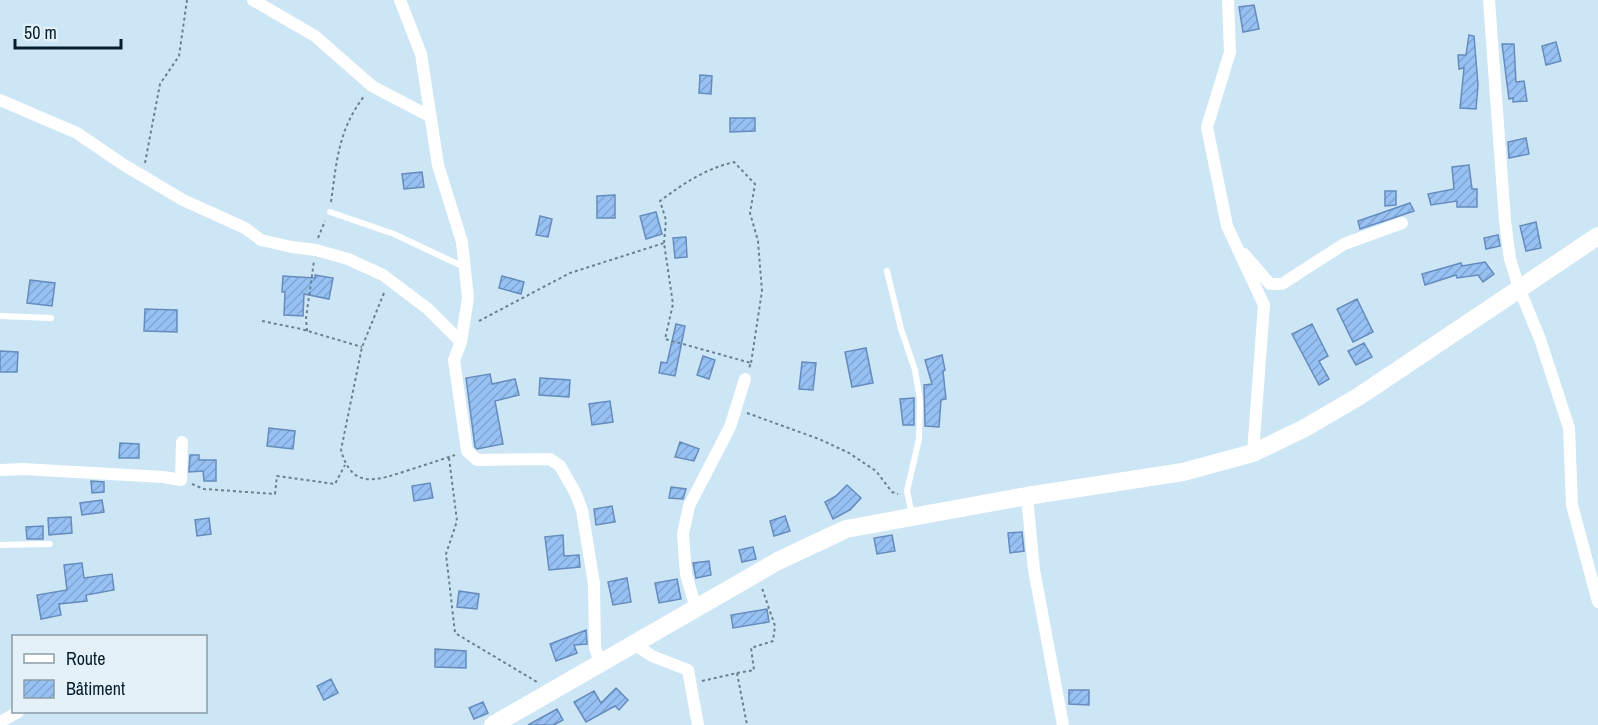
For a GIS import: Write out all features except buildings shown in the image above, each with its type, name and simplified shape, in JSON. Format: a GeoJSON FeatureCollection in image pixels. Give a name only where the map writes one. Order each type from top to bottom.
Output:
{"type":"FeatureCollection","features":[{"type":"Feature","properties":{"kind":"main road"},"geometry":{"type":"LineString","coordinates":[[493,725],[757,574],[846,529],[1027,496],[1183,472],[1252,453],[1303,429],[1358,397],[1598,236]]}},
{"type":"Feature","properties":{"kind":"street"},"geometry":{"type":"LineString","coordinates":[[253,0],[315,36],[372,86],[431,117]]}},
{"type":"Feature","properties":{"kind":"street"},"geometry":{"type":"LineString","coordinates":[[400,0],[421,54],[438,165],[462,242],[468,298],[462,335],[454,360],[467,451],[477,460],[550,459],[560,466],[582,510],[594,584],[595,647],[600,664]]}},
{"type":"Feature","properties":{"kind":"street"},"geometry":{"type":"LineString","coordinates":[[1228,0],[1230,51],[1207,127],[1227,226],[1264,305],[1252,453]]}},
{"type":"Feature","properties":{"kind":"street"},"geometry":{"type":"LineString","coordinates":[[1489,0],[1505,221],[1510,259],[1540,339],[1569,428],[1572,505],[1598,602]]}},
{"type":"Feature","properties":{"kind":"street"},"geometry":{"type":"LineString","coordinates":[[0,100],[77,133],[183,200],[245,228],[261,240],[348,258],[389,280],[462,335]]}},
{"type":"Feature","properties":{"kind":"street"},"geometry":{"type":"LineString","coordinates":[[1237,247],[1270,284],[1282,284],[1344,244],[1402,223]]}},
{"type":"Feature","properties":{"kind":"street"},"geometry":{"type":"LineString","coordinates":[[696,609],[686,574],[683,534],[689,506],[730,427],[745,379]]}},
{"type":"Feature","properties":{"kind":"street"},"geometry":{"type":"LineString","coordinates":[[0,470],[23,469],[181,480],[182,442]]}},
{"type":"Feature","properties":{"kind":"street"},"geometry":{"type":"LineString","coordinates":[[1027,496],[1034,570],[1063,725]]}},
{"type":"Feature","properties":{"kind":"street"},"geometry":{"type":"LineString","coordinates":[[634,644],[652,656],[687,670],[698,725]]}},
{"type":"Feature","properties":{"kind":"street"},"geometry":{"type":"LineString","coordinates":[[0,722],[15,713]]}},
{"type":"Feature","properties":{"kind":"lane"},"geometry":{"type":"LineString","coordinates":[[330,212],[394,234],[464,268]]}},
{"type":"Feature","properties":{"kind":"lane"},"geometry":{"type":"LineString","coordinates":[[887,271],[901,329],[915,370],[920,400],[919,439],[907,491],[913,517]]}},
{"type":"Feature","properties":{"kind":"lane"},"geometry":{"type":"LineString","coordinates":[[0,316],[51,318]]}},
{"type":"Feature","properties":{"kind":"lane"},"geometry":{"type":"LineString","coordinates":[[0,545],[50,544]]}},
{"type":"Feature","properties":{"kind":"path"},"geometry":{"type":"LineString","coordinates":[[143,176],[160,84],[179,56],[188,0]]}},
{"type":"Feature","properties":{"kind":"path"},"geometry":{"type":"LineString","coordinates":[[745,379],[751,363],[762,291],[758,241],[750,213],[755,184],[734,162],[699,173],[660,201],[666,220],[664,243],[673,304],[665,339],[751,363]]}},
{"type":"Feature","properties":{"kind":"path"},"geometry":{"type":"LineString","coordinates":[[462,335],[570,273],[664,243]]}},
{"type":"Feature","properties":{"kind":"path"},"geometry":{"type":"LineString","coordinates":[[389,280],[362,347],[341,450],[345,465],[357,476],[379,480],[467,451]]}},
{"type":"Feature","properties":{"kind":"path"},"geometry":{"type":"LineString","coordinates":[[262,321],[301,329],[362,347]]}},
{"type":"Feature","properties":{"kind":"path"},"geometry":{"type":"LineString","coordinates":[[736,409],[819,439],[849,453],[876,471],[892,492],[909,499]]}},
{"type":"Feature","properties":{"kind":"path"},"geometry":{"type":"LineString","coordinates":[[449,457],[458,521],[446,554],[455,633],[552,692]]}},
{"type":"Feature","properties":{"kind":"path"},"geometry":{"type":"LineString","coordinates":[[181,480],[204,489],[275,494],[277,476],[335,484],[345,465]]}},
{"type":"Feature","properties":{"kind":"path"},"geometry":{"type":"LineString","coordinates":[[690,684],[754,670],[751,648],[772,641],[775,626],[757,574]]}},
{"type":"Feature","properties":{"kind":"path"},"geometry":{"type":"LineString","coordinates":[[737,673],[747,725]]}}]}
